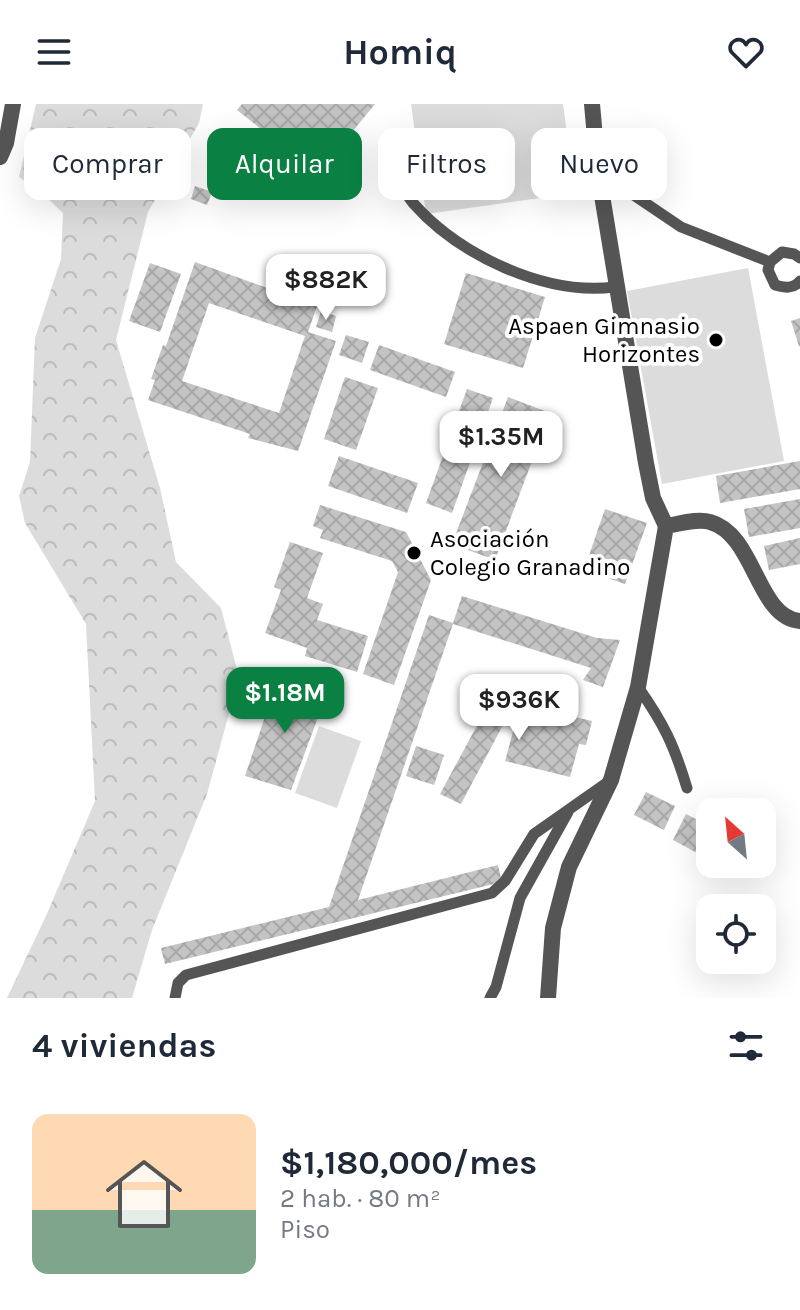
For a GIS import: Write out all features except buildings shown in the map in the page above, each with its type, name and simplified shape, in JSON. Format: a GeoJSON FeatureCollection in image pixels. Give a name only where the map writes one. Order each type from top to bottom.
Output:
{"type":"FeatureCollection","features":[{"type":"Feature","properties":{"kind":"street"},"geometry":{"type":"LineString","coordinates":[[0,157],[6,143],[13,104]]}},
{"type":"Feature","properties":{"kind":"street"},"geometry":{"type":"LineString","coordinates":[[592,104],[594,128]]}},
{"type":"Feature","properties":{"kind":"street"},"geometry":{"type":"LineString","coordinates":[[548,998],[553,928],[569,867],[611,780],[638,687],[666,526],[653,498],[602,200]]}},
{"type":"Feature","properties":{"kind":"street"},"geometry":{"type":"LineString","coordinates":[[666,526],[709,521],[720,526],[735,539],[776,611],[788,620],[800,621]]}},
{"type":"Feature","properties":{"kind":"lane"},"geometry":{"type":"LineString","coordinates":[[411,200],[439,229],[521,276],[566,287],[615,287]]}},
{"type":"Feature","properties":{"kind":"lane"},"geometry":{"type":"LineString","coordinates":[[641,200],[681,227],[770,262]]}},
{"type":"Feature","properties":{"kind":"lane"},"geometry":{"type":"LineString","coordinates":[[800,258],[782,252],[770,262],[768,270],[775,285],[792,287],[800,281]]}},
{"type":"Feature","properties":{"kind":"lane"},"geometry":{"type":"LineString","coordinates":[[638,687],[664,724],[687,788]]}},
{"type":"Feature","properties":{"kind":"lane"},"geometry":{"type":"LineString","coordinates":[[175,998],[178,983],[186,975],[492,893],[505,881],[534,834],[611,780]]}},
{"type":"Feature","properties":{"kind":"lane"},"geometry":{"type":"LineString","coordinates":[[490,998],[496,987],[520,898],[569,809]]}},
{"type":"Feature","properties":{"kind":"green space"},"geometry":{"type":"Polygon","coordinates":[[[36,104],[203,104],[199,123],[191,137],[191,128],[30,128],[36,104]]]}},
{"type":"Feature","properties":{"kind":"green space"},"geometry":{"type":"Polygon","coordinates":[[[411,104],[563,104],[566,128],[531,128],[531,199],[426,214],[424,200],[515,200],[515,128],[414,128],[411,104]]]}},
{"type":"Feature","properties":{"kind":"green space"},"geometry":{"type":"Polygon","coordinates":[[[24,156],[24,180],[19,177],[24,156]]]}},
{"type":"Feature","properties":{"kind":"green space"},"geometry":{"type":"Polygon","coordinates":[[[49,200],[155,200],[148,212],[116,340],[160,488],[176,562],[221,608],[239,677],[207,794],[152,930],[132,998],[7,998],[95,801],[86,624],[25,523],[19,496],[30,462],[35,338],[61,259],[63,213],[49,200]]]}},
{"type":"Feature","properties":{"kind":"green space"},"geometry":{"type":"Polygon","coordinates":[[[748,268],[784,461],[662,484],[627,291],[748,268]]]}},
{"type":"Feature","properties":{"kind":"green space"},"geometry":{"type":"Polygon","coordinates":[[[319,726],[361,741],[337,808],[295,793],[319,726]]]}},
{"type":"Feature","properties":{"kind":"place","name":"Aspaen Gimnasio Horizontes"},"geometry":{"type":"Point","coordinates":[716,340]}},
{"type":"Feature","properties":{"kind":"place","name":"Asociación Colegio Granadino"},"geometry":{"type":"Point","coordinates":[414,553]}}]}
